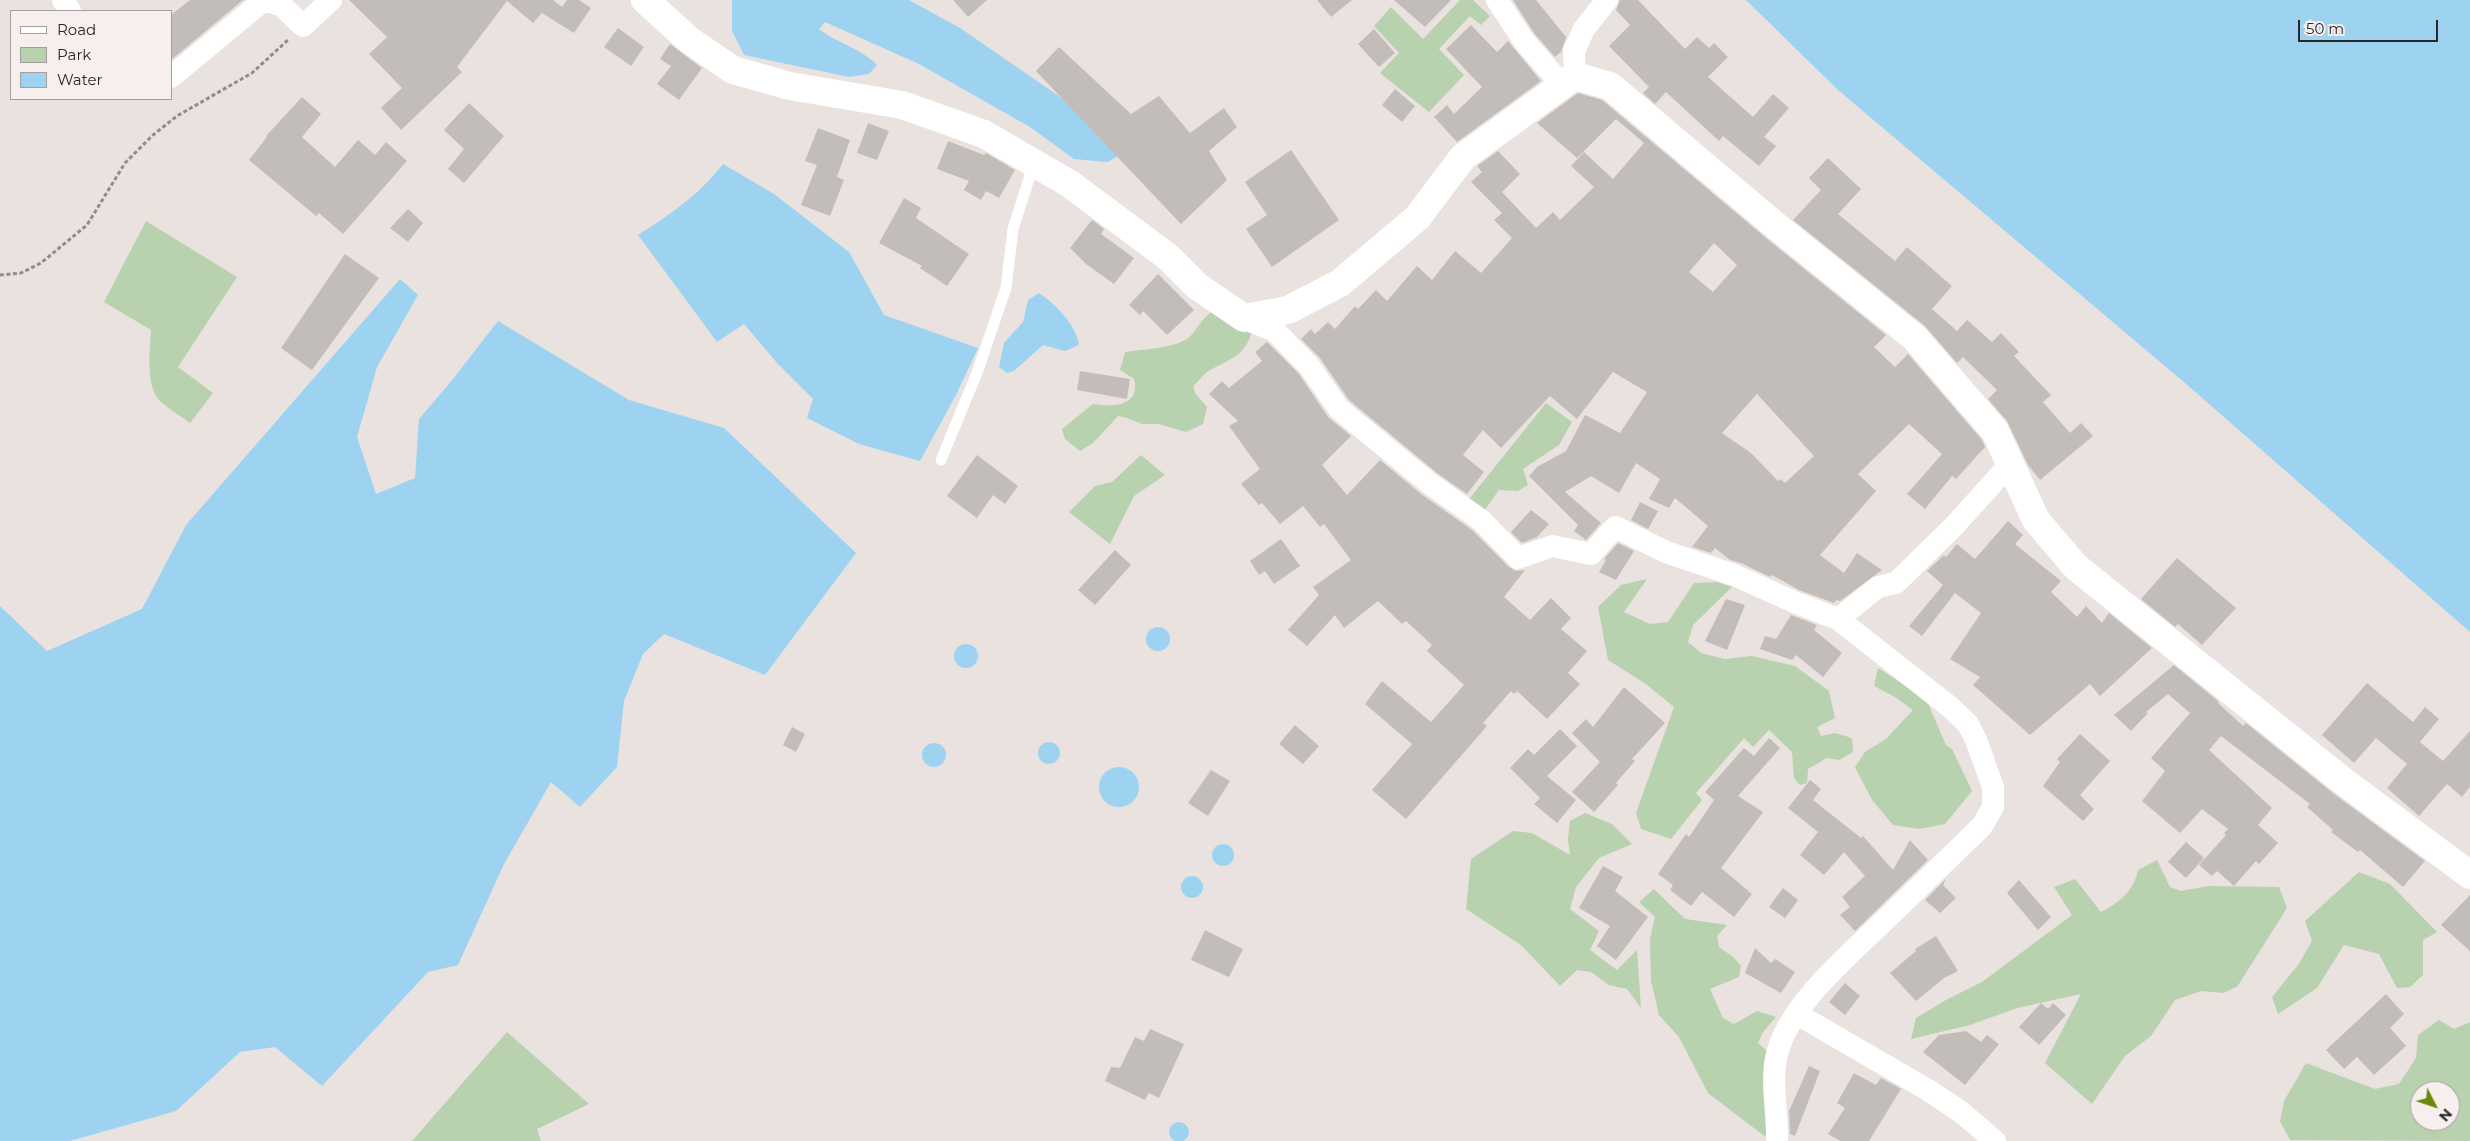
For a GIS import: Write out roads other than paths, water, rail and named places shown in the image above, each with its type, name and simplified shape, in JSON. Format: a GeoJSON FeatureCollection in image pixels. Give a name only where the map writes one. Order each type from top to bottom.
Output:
{"type":"FeatureCollection","features":[{"type":"Feature","properties":{"kind":"street"},"geometry":{"type":"LineString","coordinates":[[172,76],[265,1],[273,1],[280,5],[303,26],[330,0]]}},
{"type":"Feature","properties":{"kind":"street"},"geometry":{"type":"LineString","coordinates":[[646,0],[689,40],[733,70],[790,86],[902,105],[984,134],[1070,184],[1168,257],[1197,286],[1244,318],[1275,331],[1309,366],[1339,410],[1429,483],[1482,520],[1518,558],[1552,546],[1591,554],[1615,527],[1666,552],[1734,575],[1838,619],[1950,707],[1968,724],[1976,740],[1993,787],[1993,807],[1982,826],[1828,975],[1797,1014],[1784,1034],[1777,1053],[1774,1071],[1777,1141]]}},
{"type":"Feature","properties":{"kind":"street"},"geometry":{"type":"LineString","coordinates":[[1497,0],[1524,40],[1568,80],[1610,86],[1776,226],[1915,338],[1995,431],[2036,520],[2076,568],[2343,781],[2470,875]]}},
{"type":"Feature","properties":{"kind":"street"},"geometry":{"type":"LineString","coordinates":[[1244,318],[1288,310],[1340,283],[1417,218],[1463,157],[1568,80],[1574,51],[1584,29],[1607,0]]}},
{"type":"Feature","properties":{"kind":"street"},"geometry":{"type":"LineString","coordinates":[[1838,619],[1878,587],[1896,583],[1955,526],[2010,463]]}},
{"type":"Feature","properties":{"kind":"street"},"geometry":{"type":"LineString","coordinates":[[1797,1014],[1928,1090],[1961,1112],[1995,1141]]}},
{"type":"Feature","properties":{"kind":"lane"},"geometry":{"type":"LineString","coordinates":[[941,460],[977,373],[1006,288],[1016,216],[1034,163]]}},
{"type":"Feature","properties":{"kind":"water"},"geometry":{"type":"Polygon","coordinates":[[[732,0],[909,0],[960,28],[1117,136],[1122,154],[1107,162],[1074,159],[1030,127],[919,64],[825,22],[819,29],[871,59],[877,65],[869,74],[849,77],[744,55],[732,31],[732,0]]]}},
{"type":"Feature","properties":{"kind":"water"},"geometry":{"type":"Polygon","coordinates":[[[1746,0],[2470,0],[2470,632],[2185,383],[1838,90],[1746,0]]]}},
{"type":"Feature","properties":{"kind":"water"},"geometry":{"type":"Polygon","coordinates":[[[723,164],[774,194],[849,252],[884,315],[978,348],[956,395],[920,461],[859,444],[807,418],[813,399],[778,364],[744,324],[717,342],[638,235],[694,195],[723,164]]]}},
{"type":"Feature","properties":{"kind":"water"},"geometry":{"type":"Polygon","coordinates":[[[400,279],[418,295],[377,367],[357,437],[376,494],[415,478],[419,419],[498,321],[629,400],[724,428],[856,553],[765,675],[664,634],[643,654],[624,701],[617,767],[580,807],[551,782],[504,864],[458,965],[428,972],[322,1086],[275,1047],[240,1052],[176,1111],[70,1141],[0,1141],[0,606],[47,651],[142,609],[186,525],[400,279]]]}},
{"type":"Feature","properties":{"kind":"water"},"geometry":{"type":"Polygon","coordinates":[[[1039,293],[1064,315],[1074,330],[1079,345],[1065,351],[1043,345],[1014,371],[1007,373],[999,367],[1004,343],[1023,322],[1028,300],[1039,293]]]}},
{"type":"Feature","properties":{"kind":"water"},"geometry":{"type":"Polygon","coordinates":[[[1158,627],[1163,628],[1169,634],[1169,644],[1163,650],[1158,651],[1153,650],[1147,644],[1146,639],[1147,634],[1153,628],[1158,627]]]}},
{"type":"Feature","properties":{"kind":"water"},"geometry":{"type":"Polygon","coordinates":[[[966,644],[975,647],[978,656],[975,665],[966,668],[957,665],[954,656],[957,647],[966,644]]]}},
{"type":"Feature","properties":{"kind":"water"},"geometry":{"type":"Polygon","coordinates":[[[1049,742],[1059,749],[1060,753],[1053,763],[1049,764],[1039,757],[1038,753],[1045,743],[1049,742]]]}},
{"type":"Feature","properties":{"kind":"water"},"geometry":{"type":"Polygon","coordinates":[[[929,743],[939,743],[946,750],[946,760],[939,767],[929,767],[922,760],[922,750],[929,743]]]}},
{"type":"Feature","properties":{"kind":"water"},"geometry":{"type":"Polygon","coordinates":[[[1119,767],[1133,773],[1139,787],[1133,801],[1119,807],[1105,801],[1099,787],[1105,773],[1119,767]]]}},
{"type":"Feature","properties":{"kind":"water"},"geometry":{"type":"Polygon","coordinates":[[[1223,844],[1231,847],[1234,855],[1231,863],[1223,866],[1215,863],[1212,855],[1215,847],[1223,844]]]}},
{"type":"Feature","properties":{"kind":"water"},"geometry":{"type":"Polygon","coordinates":[[[1192,876],[1200,879],[1203,887],[1200,895],[1192,898],[1184,895],[1181,887],[1184,879],[1192,876]]]}},
{"type":"Feature","properties":{"kind":"water"},"geometry":{"type":"Polygon","coordinates":[[[1179,1122],[1186,1125],[1189,1132],[1186,1139],[1179,1142],[1172,1139],[1169,1132],[1172,1125],[1179,1122]]]}}]}
